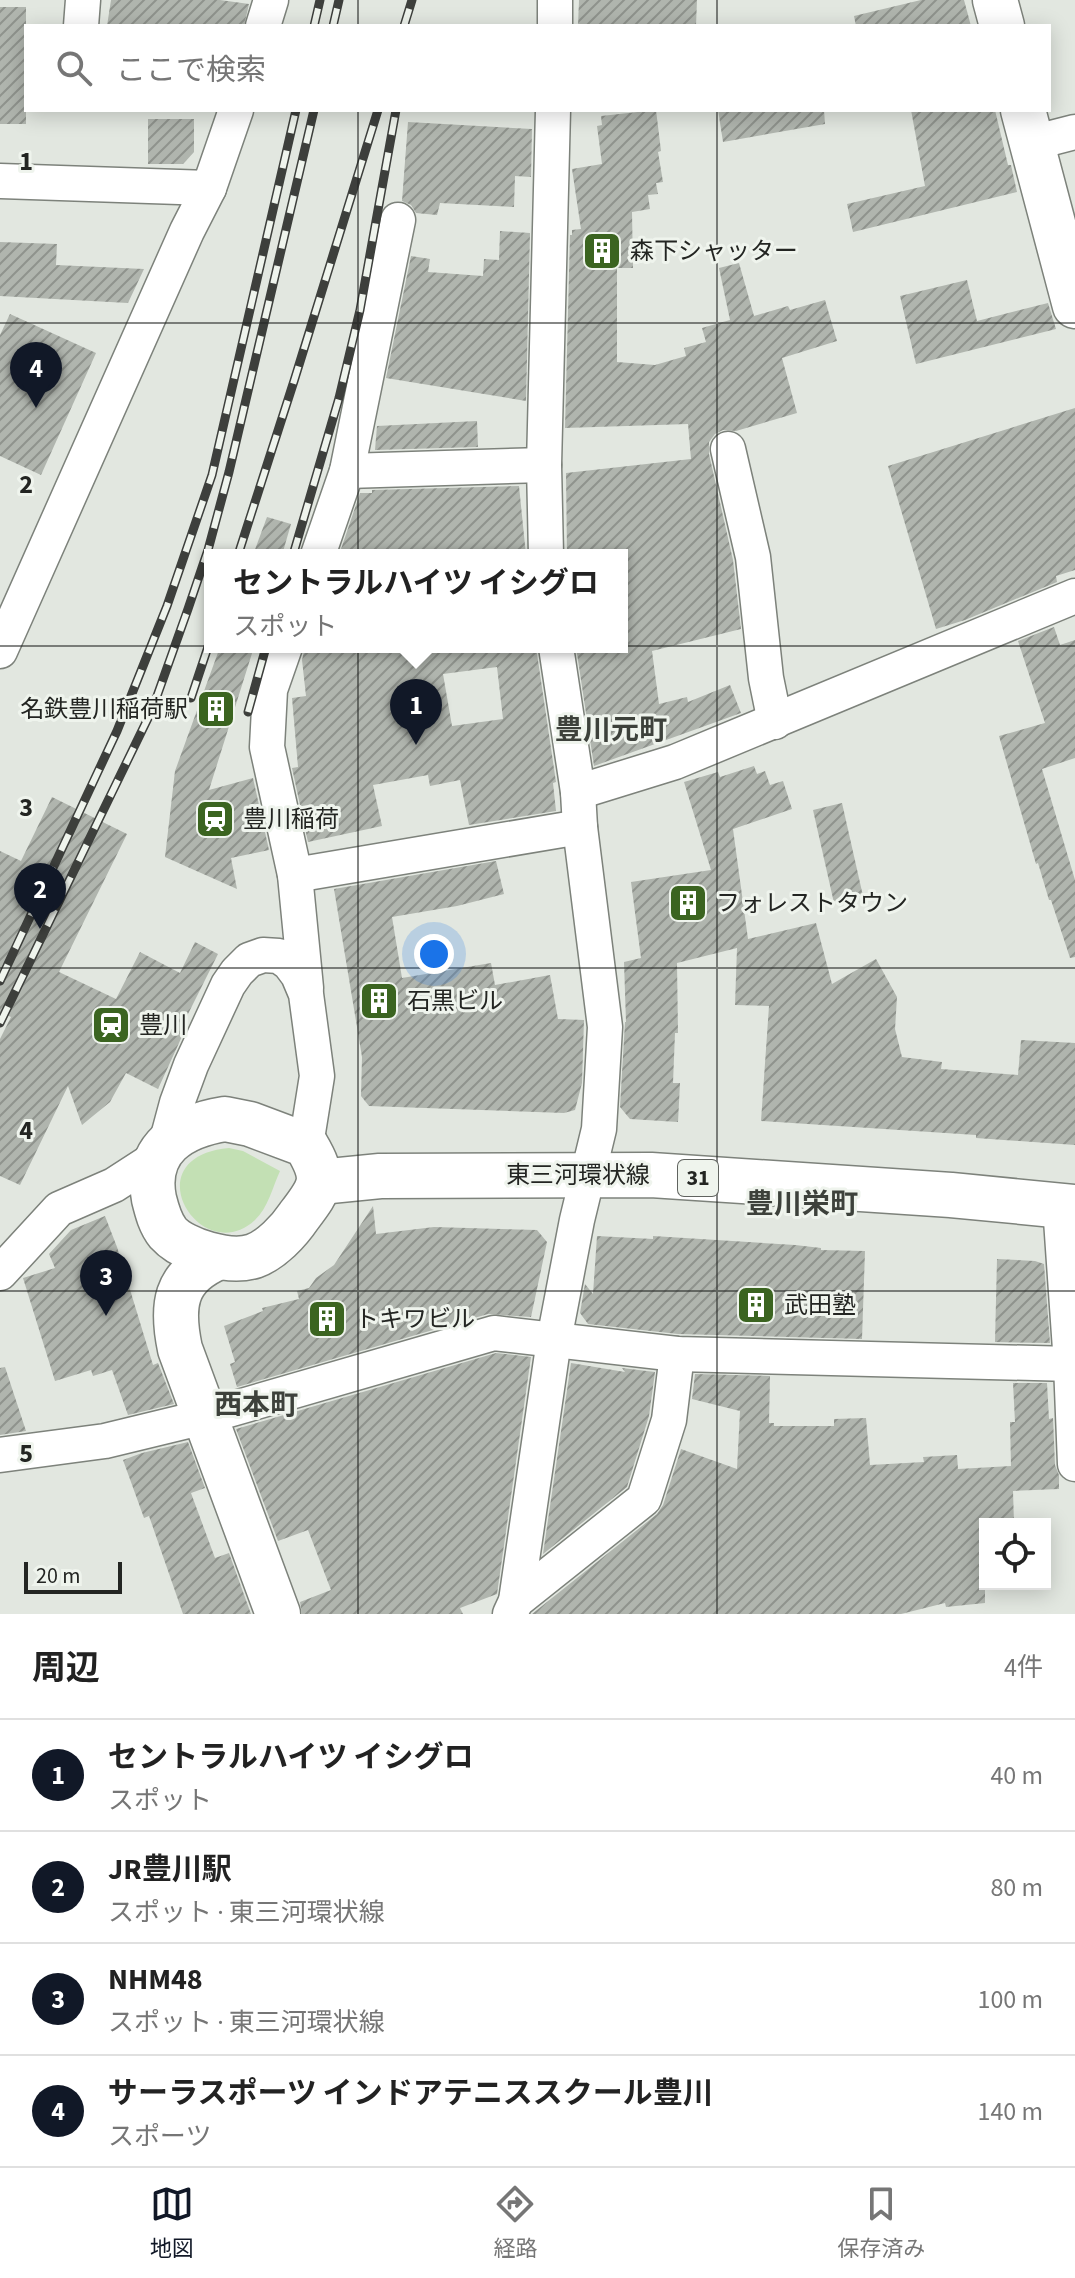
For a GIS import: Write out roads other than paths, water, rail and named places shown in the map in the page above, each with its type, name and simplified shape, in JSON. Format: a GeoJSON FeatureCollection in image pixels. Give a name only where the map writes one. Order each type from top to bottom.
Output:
{"type":"FeatureCollection","features":[{"type":"Feature","properties":{"kind":"main road"},"geometry":{"type":"LineString","coordinates":[[995,0],[1001,24]]}},
{"type":"Feature","properties":{"kind":"main road"},"geometry":{"type":"LineString","coordinates":[[1027,126],[1075,306]]}},
{"type":"Feature","properties":{"kind":"main road","name":"東三河環状線"},"geometry":{"type":"LineString","coordinates":[[165,1146],[180,1132],[225,1119],[250,1124],[313,1163],[380,1176],[588,1174],[683,1177],[1068,1206]]}},
{"type":"Feature","properties":{"kind":"main road"},"geometry":{"type":"LineString","coordinates":[[165,1146],[155,1165],[151,1183],[179,1295]]}},
{"type":"Feature","properties":{"kind":"main road"},"geometry":{"type":"LineString","coordinates":[[278,1614],[204,1417],[180,1349],[174,1322],[179,1295],[187,1279],[200,1266],[217,1258],[253,1256],[284,1236],[310,1201],[313,1163]]}},
{"type":"Feature","properties":{"kind":"main road"},"geometry":{"type":"LineString","coordinates":[[158,1213],[169,1234],[184,1245],[217,1258]]}},
{"type":"Feature","properties":{"kind":"street"},"geometry":{"type":"LineString","coordinates":[[81,24],[83,0]]}},
{"type":"Feature","properties":{"kind":"street"},"geometry":{"type":"LineString","coordinates":[[264,24],[271,0]]}},
{"type":"Feature","properties":{"kind":"street"},"geometry":{"type":"LineString","coordinates":[[555,0],[555,24]]}},
{"type":"Feature","properties":{"kind":"street"},"geometry":{"type":"LineString","coordinates":[[0,651],[209,188],[235,112]]}},
{"type":"Feature","properties":{"kind":"street"},"geometry":{"type":"LineString","coordinates":[[546,549],[544,465],[553,112]]}},
{"type":"Feature","properties":{"kind":"street"},"geometry":{"type":"LineString","coordinates":[[1027,126],[1075,132]]}},
{"type":"Feature","properties":{"kind":"street"},"geometry":{"type":"LineString","coordinates":[[0,181],[209,188]]}},
{"type":"Feature","properties":{"kind":"street"},"geometry":{"type":"LineString","coordinates":[[320,549],[347,471],[398,220]]}},
{"type":"Feature","properties":{"kind":"street"},"geometry":{"type":"LineString","coordinates":[[728,449],[753,557],[766,678],[775,722]]}},
{"type":"Feature","properties":{"kind":"street"},"geometry":{"type":"LineString","coordinates":[[347,471],[544,465]]}},
{"type":"Feature","properties":{"kind":"street"},"geometry":{"type":"LineString","coordinates":[[578,792],[675,762],[1075,596]]}},
{"type":"Feature","properties":{"kind":"street"},"geometry":{"type":"LineString","coordinates":[[283,653],[270,690],[267,747],[295,875],[289,963],[306,994],[317,1076],[313,1163]]}},
{"type":"Feature","properties":{"kind":"street"},"geometry":{"type":"LineString","coordinates":[[513,1608],[554,1340],[577,1220],[599,1129],[605,1027],[578,792],[557,653]]}},
{"type":"Feature","properties":{"kind":"street"},"geometry":{"type":"LineString","coordinates":[[295,875],[580,827]]}},
{"type":"Feature","properties":{"kind":"street"},"geometry":{"type":"LineString","coordinates":[[0,1273],[59,1209],[114,1185],[148,1163],[165,1146],[191,1065],[228,985],[249,960],[289,945]]}},
{"type":"Feature","properties":{"kind":"street"},"geometry":{"type":"LineString","coordinates":[[114,1185],[133,1191],[158,1213]]}},
{"type":"Feature","properties":{"kind":"street"},"geometry":{"type":"LineString","coordinates":[[1068,1206],[1075,1464]]}},
{"type":"Feature","properties":{"kind":"street"},"geometry":{"type":"LineString","coordinates":[[0,1455],[105,1441],[204,1417],[494,1333],[677,1354],[1071,1364]]}},
{"type":"Feature","properties":{"kind":"street"},"geometry":{"type":"LineString","coordinates":[[513,1608],[644,1499],[669,1420],[677,1354]]}},
{"type":"Feature","properties":{"kind":"railway"},"geometry":{"type":"LineString","coordinates":[[314,24],[320,0]]}},
{"type":"Feature","properties":{"kind":"railway"},"geometry":{"type":"LineString","coordinates":[[333,24],[339,0]]}},
{"type":"Feature","properties":{"kind":"railway"},"geometry":{"type":"LineString","coordinates":[[405,24],[412,0]]}},
{"type":"Feature","properties":{"kind":"railway"},"geometry":{"type":"LineString","coordinates":[[0,981],[117,731],[167,606],[212,475],[296,112]]}},
{"type":"Feature","properties":{"kind":"railway"},"geometry":{"type":"LineString","coordinates":[[208,549],[314,112]]}},
{"type":"Feature","properties":{"kind":"railway"},"geometry":{"type":"LineString","coordinates":[[240,549],[377,112]]}},
{"type":"Feature","properties":{"kind":"railway"},"geometry":{"type":"LineString","coordinates":[[295,549],[339,398],[360,310],[396,112]]}},
{"type":"Feature","properties":{"kind":"railway"},"geometry":{"type":"LineString","coordinates":[[0,1023],[152,710],[204,562]]}},
{"type":"Feature","properties":{"kind":"railway"},"geometry":{"type":"LineString","coordinates":[[191,698],[206,653]]}},
{"type":"Feature","properties":{"kind":"railway"},"geometry":{"type":"LineString","coordinates":[[248,712],[264,653]]}},
{"type":"Feature","properties":{"kind":"place","name":"森下シャッター"},"geometry":{"type":"Point","coordinates":[602,251]}},
{"type":"Feature","properties":{"kind":"place","name":"サーラスポーツ インドアテニススクール豊川"},"geometry":{"type":"Point","coordinates":[36,408]}},
{"type":"Feature","properties":{"kind":"place","name":"名鉄豊川稲荷駅"},"geometry":{"type":"Point","coordinates":[216,709]}},
{"type":"Feature","properties":{"kind":"place","name":"セントラルハイツ イシグロ"},"geometry":{"type":"Point","coordinates":[416,745]}},
{"type":"Feature","properties":{"kind":"place","name":"豊川稲荷"},"geometry":{"type":"Point","coordinates":[215,819]}},
{"type":"Feature","properties":{"kind":"place","name":"フォレストタウン"},"geometry":{"type":"Point","coordinates":[688,903]}},
{"type":"Feature","properties":{"kind":"place","name":"JR豊川駅"},"geometry":{"type":"Point","coordinates":[40,929]}},
{"type":"Feature","properties":{"kind":"place","name":"石黒ビル"},"geometry":{"type":"Point","coordinates":[379,1001]}},
{"type":"Feature","properties":{"kind":"place","name":"豊川"},"geometry":{"type":"Point","coordinates":[111,1025]}},
{"type":"Feature","properties":{"kind":"place","name":"武田塾"},"geometry":{"type":"Point","coordinates":[756,1305]}},
{"type":"Feature","properties":{"kind":"place","name":"NHM48"},"geometry":{"type":"Point","coordinates":[106,1316]}},
{"type":"Feature","properties":{"kind":"place","name":"トキワビル"},"geometry":{"type":"Point","coordinates":[327,1319]}},
{"type":"Feature","properties":{"kind":"district","name":"豊川元町"},"geometry":{"type":"Point","coordinates":[611,730]}},
{"type":"Feature","properties":{"kind":"district","name":"豊川栄町"},"geometry":{"type":"Point","coordinates":[802,1204]}},
{"type":"Feature","properties":{"kind":"district","name":"西本町"},"geometry":{"type":"Point","coordinates":[256,1405]}}]}
